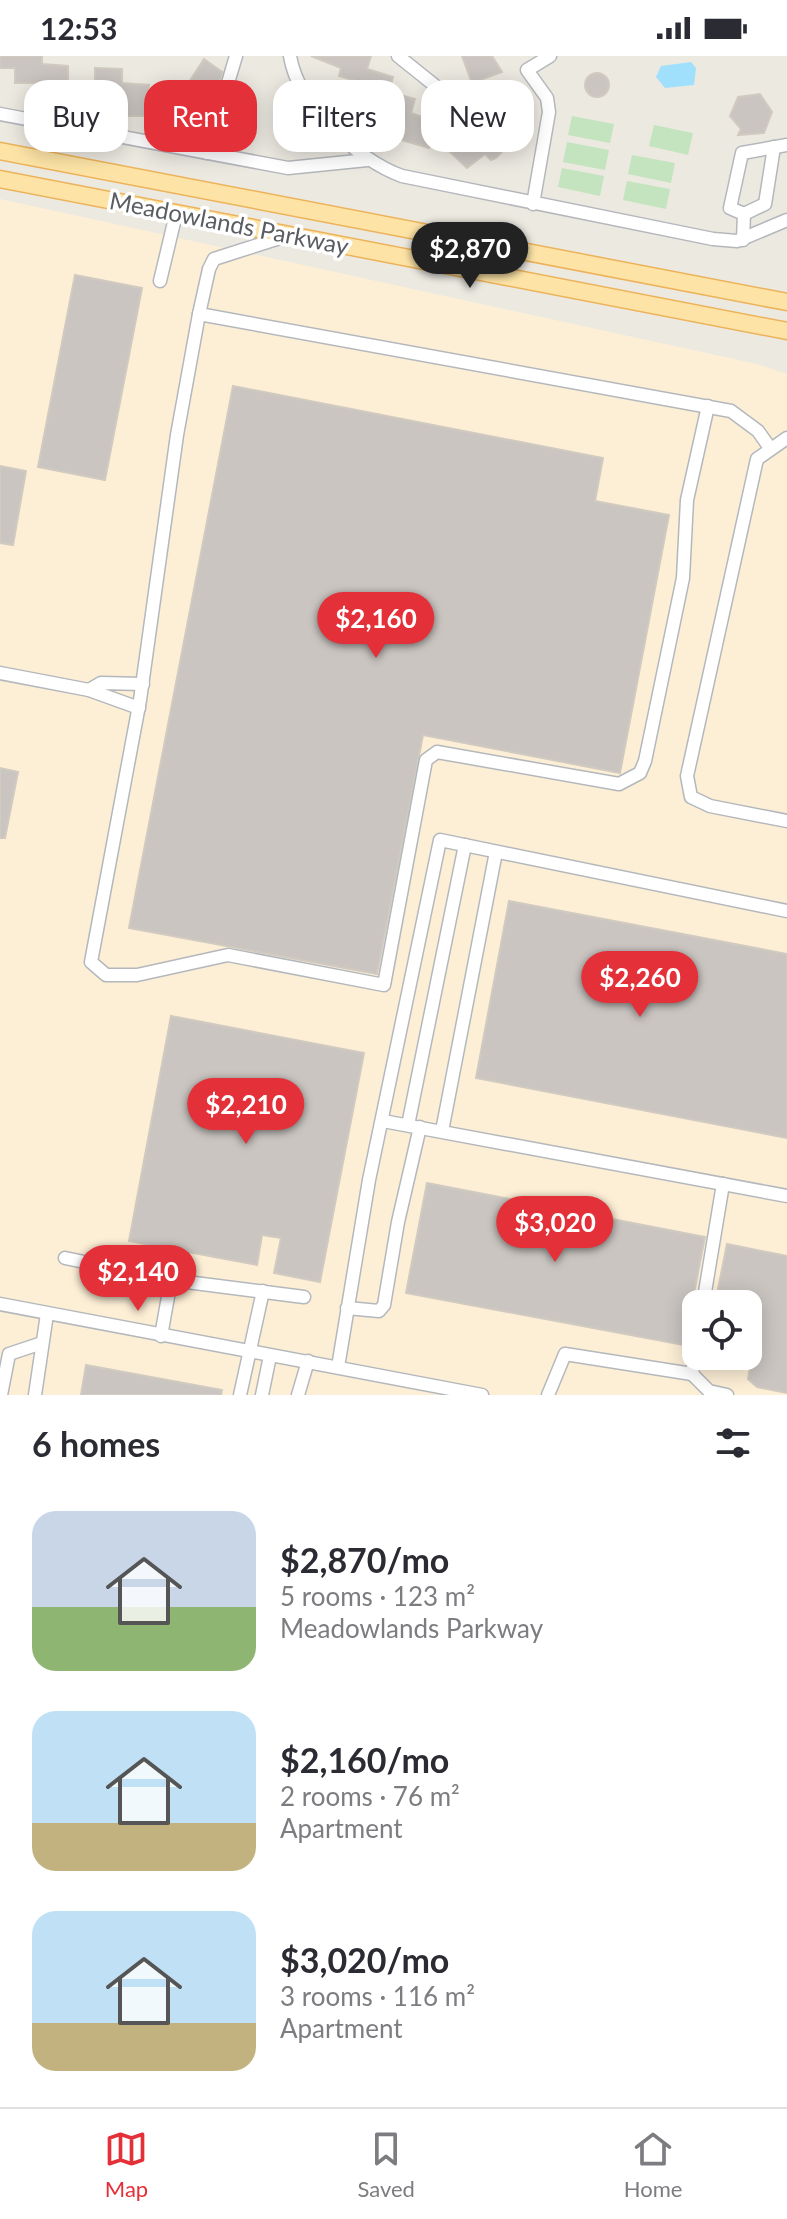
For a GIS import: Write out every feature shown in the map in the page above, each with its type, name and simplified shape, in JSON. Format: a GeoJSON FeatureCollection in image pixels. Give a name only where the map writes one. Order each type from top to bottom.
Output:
{"type":"FeatureCollection","features":[{"type":"Feature","properties":{"kind":"main road","name":"Meadowlands Parkway"},"geometry":{"type":"LineString","coordinates":[[0,151],[787,302]]}},
{"type":"Feature","properties":{"kind":"main road","name":"Meadowlands Parkway"},"geometry":{"type":"LineString","coordinates":[[1,185],[176,214],[787,331]]}},
{"type":"Feature","properties":{"kind":"street"},"geometry":{"type":"LineString","coordinates":[[207,153],[236,56]]}},
{"type":"Feature","properties":{"kind":"street"},"geometry":{"type":"LineString","coordinates":[[290,56],[304,95],[367,160],[422,182],[713,239],[743,240],[787,220]]}},
{"type":"Feature","properties":{"kind":"street"},"geometry":{"type":"LineString","coordinates":[[398,56],[428,80]]}},
{"type":"Feature","properties":{"kind":"street"},"geometry":{"type":"LineString","coordinates":[[533,204],[549,112],[547,98],[527,70],[550,56]]}},
{"type":"Feature","properties":{"kind":"street"},"geometry":{"type":"LineString","coordinates":[[0,114],[288,168],[367,160]]}},
{"type":"Feature","properties":{"kind":"street"},"geometry":{"type":"LineString","coordinates":[[780,146],[765,204],[744,214],[730,208],[742,153],[780,146]]}},
{"type":"Feature","properties":{"kind":"street"},"geometry":{"type":"LineString","coordinates":[[160,281],[176,214]]}},
{"type":"Feature","properties":{"kind":"street"},"geometry":{"type":"LineString","coordinates":[[743,240],[744,214]]}},
{"type":"Feature","properties":{"kind":"street"},"geometry":{"type":"LineString","coordinates":[[287,235],[214,259],[209,269],[177,435],[139,708],[91,962],[106,975],[137,975],[228,955],[384,985],[426,760],[437,752],[619,784],[640,773],[683,578],[687,500],[708,406]]}},
{"type":"Feature","properties":{"kind":"street"},"geometry":{"type":"LineString","coordinates":[[199,314],[731,411],[758,431],[770,448]]}},
{"type":"Feature","properties":{"kind":"street"},"geometry":{"type":"LineString","coordinates":[[787,438],[757,459],[687,776],[691,797],[710,806],[787,821]]}},
{"type":"Feature","properties":{"kind":"street"},"geometry":{"type":"LineString","coordinates":[[0,673],[89,690],[139,708]]}},
{"type":"Feature","properties":{"kind":"street"},"geometry":{"type":"LineString","coordinates":[[89,690],[101,683],[143,684]]}},
{"type":"Feature","properties":{"kind":"street"},"geometry":{"type":"LineString","coordinates":[[338,1367],[383,1121],[440,840],[787,911]]}},
{"type":"Feature","properties":{"kind":"street"},"geometry":{"type":"LineString","coordinates":[[347,1308],[379,1311],[384,1305],[465,845]]}},
{"type":"Feature","properties":{"kind":"street"},"geometry":{"type":"LineString","coordinates":[[442,1131],[496,852]]}},
{"type":"Feature","properties":{"kind":"street"},"geometry":{"type":"LineString","coordinates":[[383,1121],[787,1196]]}},
{"type":"Feature","properties":{"kind":"street"},"geometry":{"type":"LineString","coordinates":[[705,1290],[723,1184]]}},
{"type":"Feature","properties":{"kind":"street"},"geometry":{"type":"LineString","coordinates":[[65,1258],[171,1280],[304,1297]]}},
{"type":"Feature","properties":{"kind":"street"},"geometry":{"type":"LineString","coordinates":[[161,1336],[171,1280]]}},
{"type":"Feature","properties":{"kind":"street"},"geometry":{"type":"LineString","coordinates":[[240,1395],[263,1291]]}},
{"type":"Feature","properties":{"kind":"street"},"geometry":{"type":"LineString","coordinates":[[0,1304],[482,1395]]}},
{"type":"Feature","properties":{"kind":"street"},"geometry":{"type":"LineString","coordinates":[[35,1395],[47,1314]]}},
{"type":"Feature","properties":{"kind":"street"},"geometry":{"type":"LineString","coordinates":[[1,1395],[9,1354],[42,1343]]}},
{"type":"Feature","properties":{"kind":"street"},"geometry":{"type":"LineString","coordinates":[[548,1395],[565,1354],[692,1374],[709,1391],[727,1395]]}},
{"type":"Feature","properties":{"kind":"street"},"geometry":{"type":"LineString","coordinates":[[262,1395],[270,1356]]}},
{"type":"Feature","properties":{"kind":"street"},"geometry":{"type":"LineString","coordinates":[[298,1395],[308,1361]]}},
{"type":"Feature","properties":{"kind":"street"},"geometry":{"type":"LineString","coordinates":[[692,1374],[693,1370]]}},
{"type":"Feature","properties":{"kind":"shaded area"},"geometry":{"type":"Polygon","coordinates":[[[0,199],[757,364],[787,374],[787,1395],[0,1395],[0,199]]]}},
{"type":"Feature","properties":{"kind":"green space"},"geometry":{"type":"Polygon","coordinates":[[[572,116],[614,124],[610,143],[568,135],[572,116]]]}},
{"type":"Feature","properties":{"kind":"green space"},"geometry":{"type":"Polygon","coordinates":[[[654,125],[693,133],[688,155],[649,146],[654,125]]]}},
{"type":"Feature","properties":{"kind":"green space"},"geometry":{"type":"Polygon","coordinates":[[[567,142],[609,150],[605,170],[563,162],[567,142]]]}},
{"type":"Feature","properties":{"kind":"green space"},"geometry":{"type":"Polygon","coordinates":[[[632,155],[675,163],[671,183],[628,174],[632,155]]]}},
{"type":"Feature","properties":{"kind":"green space"},"geometry":{"type":"Polygon","coordinates":[[[562,168],[604,176],[600,196],[558,187],[562,168]]]}},
{"type":"Feature","properties":{"kind":"green space"},"geometry":{"type":"Polygon","coordinates":[[[627,181],[670,189],[666,209],[623,200],[627,181]]]}},
{"type":"Feature","properties":{"kind":"water"},"geometry":{"type":"Polygon","coordinates":[[[691,62],[696,68],[694,85],[665,88],[656,77],[661,66],[691,62]]]}},
{"type":"Feature","properties":{"kind":"building"},"geometry":{"type":"Polygon","coordinates":[[[0,56],[42,56],[42,64],[68,66],[68,80],[24,80],[24,83],[15,83],[15,68],[0,68],[0,56]]]}},
{"type":"Feature","properties":{"kind":"building"},"geometry":{"type":"Polygon","coordinates":[[[311,56],[371,56],[367,69],[393,77],[392,80],[353,80],[339,76],[341,68],[311,56]]]}},
{"type":"Feature","properties":{"kind":"building"},"geometry":{"type":"Polygon","coordinates":[[[462,56],[492,56],[502,72],[480,80],[471,80],[462,56]]]}},
{"type":"Feature","properties":{"kind":"building"},"geometry":{"type":"Polygon","coordinates":[[[204,59],[222,72],[220,80],[190,80],[204,59]]]}},
{"type":"Feature","properties":{"kind":"building"},"geometry":{"type":"Polygon","coordinates":[[[95,68],[122,69],[122,80],[95,80],[95,68]]]}},
{"type":"Feature","properties":{"kind":"building"},"geometry":{"type":"Polygon","coordinates":[[[597,73],[606,76],[609,85],[606,94],[597,97],[588,94],[585,85],[588,76],[597,73]]]}},
{"type":"Feature","properties":{"kind":"building"},"geometry":{"type":"Polygon","coordinates":[[[128,83],[144,85],[144,116],[128,116],[128,83]]]}},
{"type":"Feature","properties":{"kind":"building"},"geometry":{"type":"Polygon","coordinates":[[[760,94],[772,112],[764,133],[738,135],[741,129],[730,116],[738,97],[760,94]]]}},
{"type":"Feature","properties":{"kind":"building"},"geometry":{"type":"Polygon","coordinates":[[[405,96],[415,99],[411,113],[421,117],[421,146],[405,141],[405,96]]]}},
{"type":"Feature","properties":{"kind":"building"},"geometry":{"type":"Polygon","coordinates":[[[450,152],[502,152],[491,160],[485,154],[467,168],[450,152]]]}},
{"type":"Feature","properties":{"kind":"building"},"geometry":{"type":"Polygon","coordinates":[[[75,275],[142,288],[105,480],[38,467],[75,275]]]}},
{"type":"Feature","properties":{"kind":"building"},"geometry":{"type":"Polygon","coordinates":[[[233,386],[603,458],[595,501],[669,515],[620,773],[423,735],[377,974],[129,928],[233,386]]]}},
{"type":"Feature","properties":{"kind":"building"},"geometry":{"type":"Polygon","coordinates":[[[0,466],[26,471],[13,545],[0,543],[0,466]]]}},
{"type":"Feature","properties":{"kind":"building"},"geometry":{"type":"Polygon","coordinates":[[[0,768],[18,772],[5,838],[0,838],[0,768]]]}},
{"type":"Feature","properties":{"kind":"building"},"geometry":{"type":"Polygon","coordinates":[[[509,901],[787,954],[787,1138],[476,1078],[509,901]]]}},
{"type":"Feature","properties":{"kind":"building"},"geometry":{"type":"Polygon","coordinates":[[[171,1016],[364,1053],[320,1282],[274,1273],[281,1238],[262,1235],[257,1265],[129,1241],[171,1016]]]}},
{"type":"Feature","properties":{"kind":"building"},"geometry":{"type":"Polygon","coordinates":[[[427,1183],[705,1237],[695,1290],[682,1290],[682,1345],[406,1293],[427,1183]]]}},
{"type":"Feature","properties":{"kind":"building"},"geometry":{"type":"Polygon","coordinates":[[[727,1244],[787,1256],[787,1393],[757,1387],[748,1379],[749,1370],[762,1370],[762,1290],[718,1290],[727,1244]]]}},
{"type":"Feature","properties":{"kind":"building"},"geometry":{"type":"Polygon","coordinates":[[[86,1365],[222,1390],[221,1395],[81,1395],[86,1365]]]}}]}
